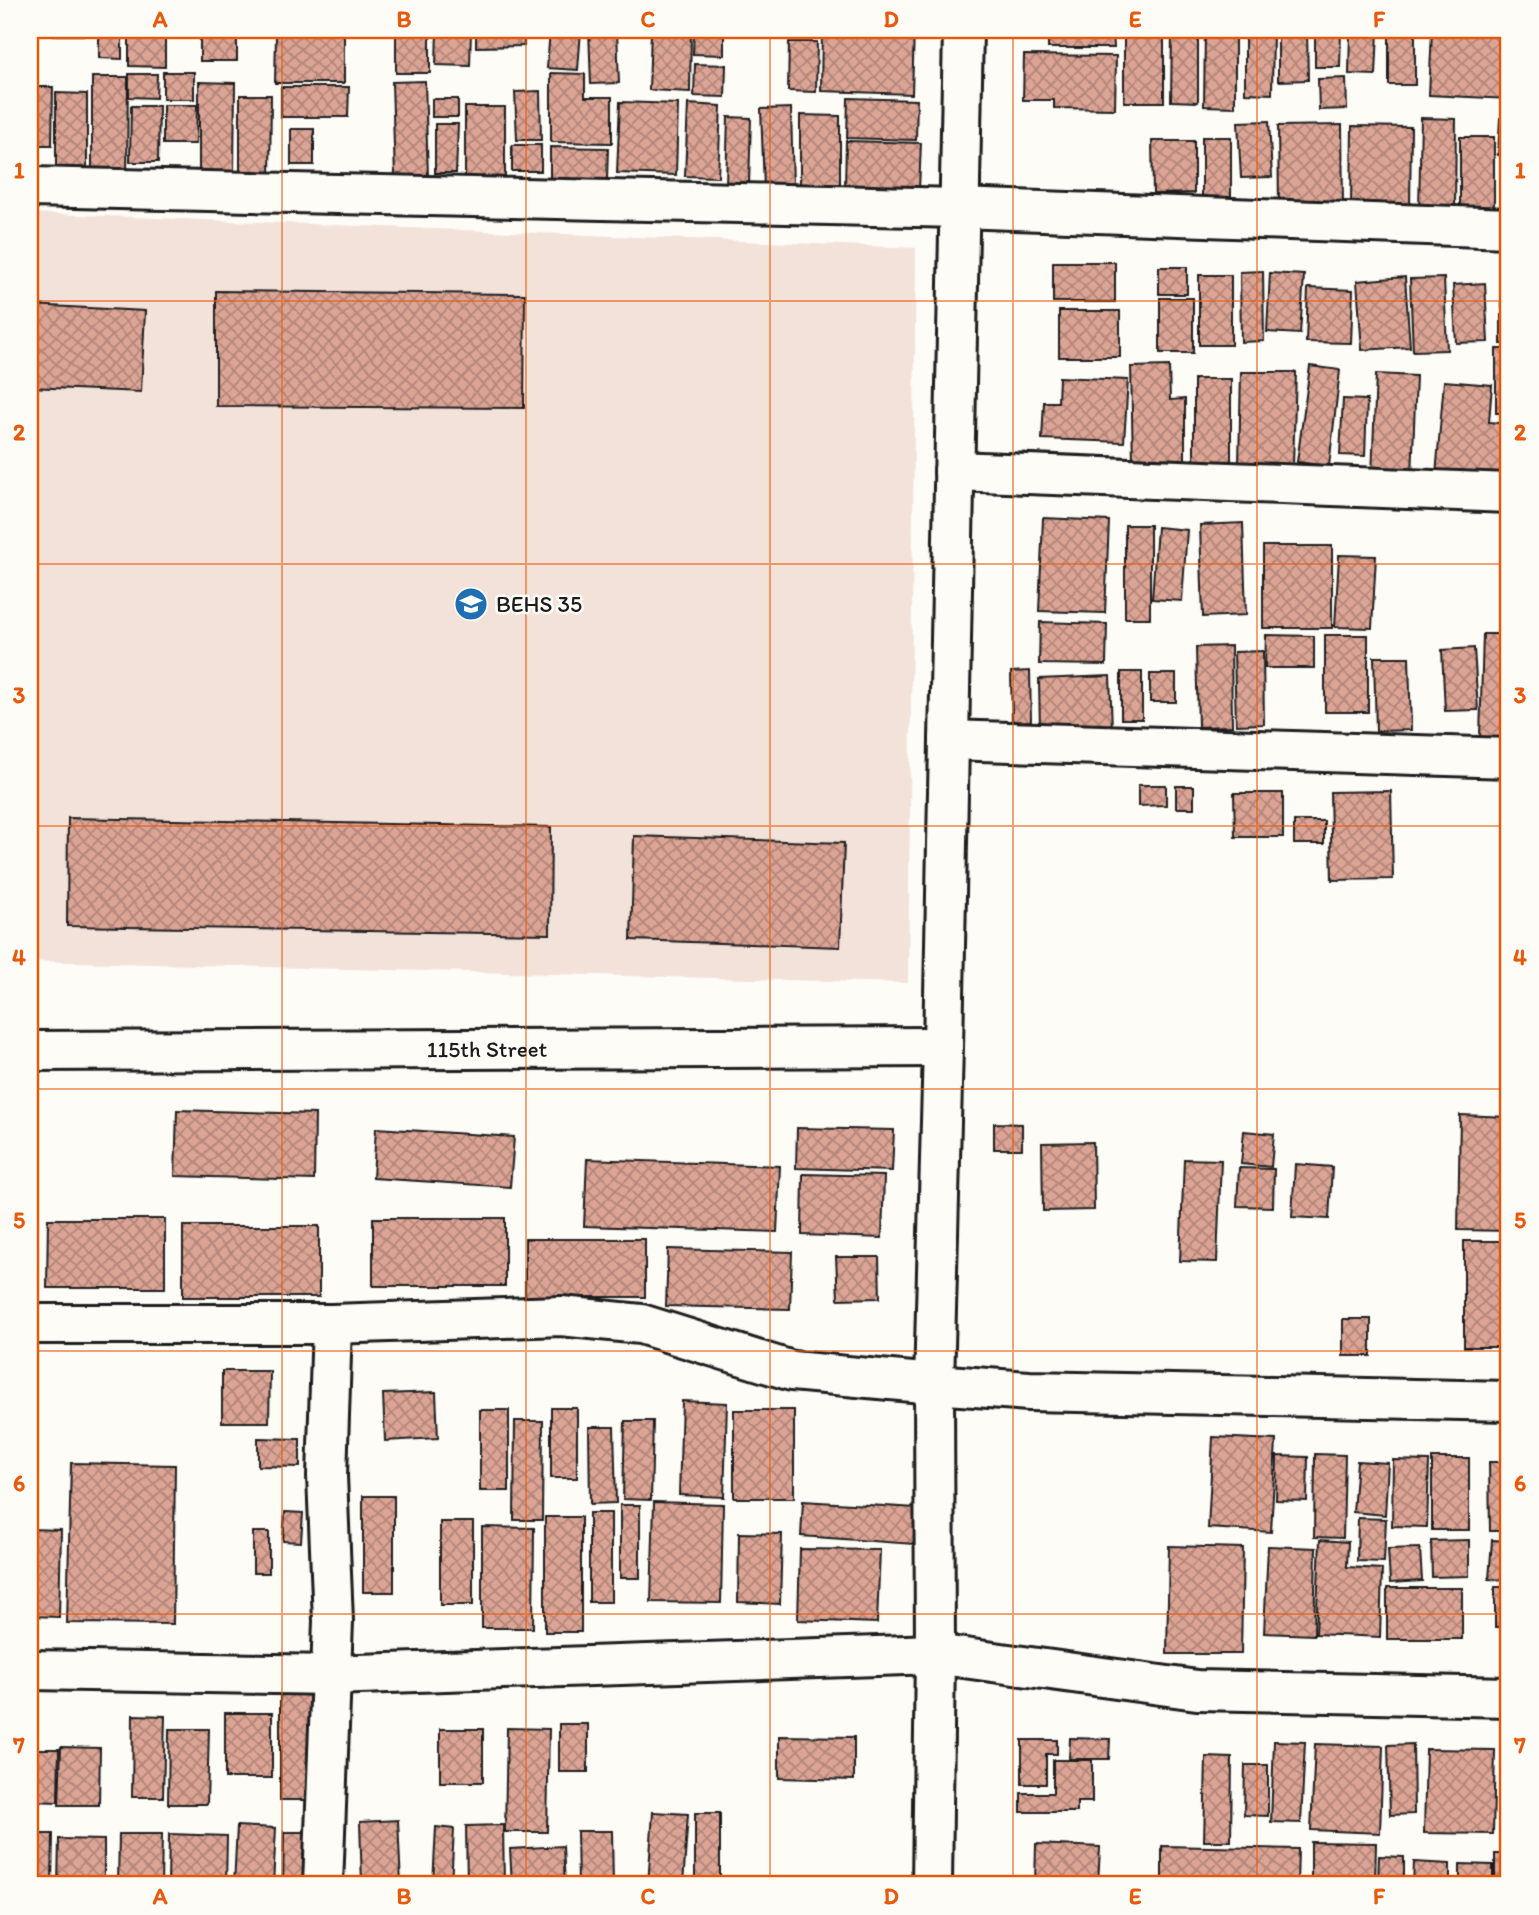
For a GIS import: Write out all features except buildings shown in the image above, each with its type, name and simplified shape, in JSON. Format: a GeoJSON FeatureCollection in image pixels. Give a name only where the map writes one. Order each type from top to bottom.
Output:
{"type":"FeatureCollection","features":[{"type":"Feature","properties":{"kind":"street"},"geometry":{"type":"LineString","coordinates":[[932,1885],[934,1384],[962,30]]}},
{"type":"Feature","properties":{"kind":"street"},"geometry":{"type":"LineString","coordinates":[[30,187],[959,208],[1509,228]]}},
{"type":"Feature","properties":{"kind":"street"},"geometry":{"type":"LineString","coordinates":[[954,471],[1509,493]]}},
{"type":"Feature","properties":{"kind":"street"},"geometry":{"type":"LineString","coordinates":[[949,740],[1509,758]]}},
{"type":"Feature","properties":{"kind":"street","name":"115th Street"},"geometry":{"type":"LineString","coordinates":[[30,1051],[943,1046]]}},
{"type":"Feature","properties":{"kind":"street"},"geometry":{"type":"LineString","coordinates":[[30,1324],[332,1324],[561,1316],[641,1324],[792,1371],[934,1384],[1029,1391],[1509,1401]]}},
{"type":"Feature","properties":{"kind":"street"},"geometry":{"type":"LineString","coordinates":[[323,1885],[333,1621],[327,1476],[332,1324]]}},
{"type":"Feature","properties":{"kind":"street"},"geometry":{"type":"LineString","coordinates":[[30,1670],[331,1675],[935,1654],[1197,1690],[1509,1697]]}},
{"type":"Feature","properties":{"kind":"shaded area","name":"BEHS 35"},"geometry":{"type":"Polygon","coordinates":[[[30,213],[916,248],[908,983],[30,961],[30,213]]]}},
{"type":"Feature","properties":{"kind":"place","name":"BEHS 35"},"geometry":{"type":"Point","coordinates":[471,604]}}]}
